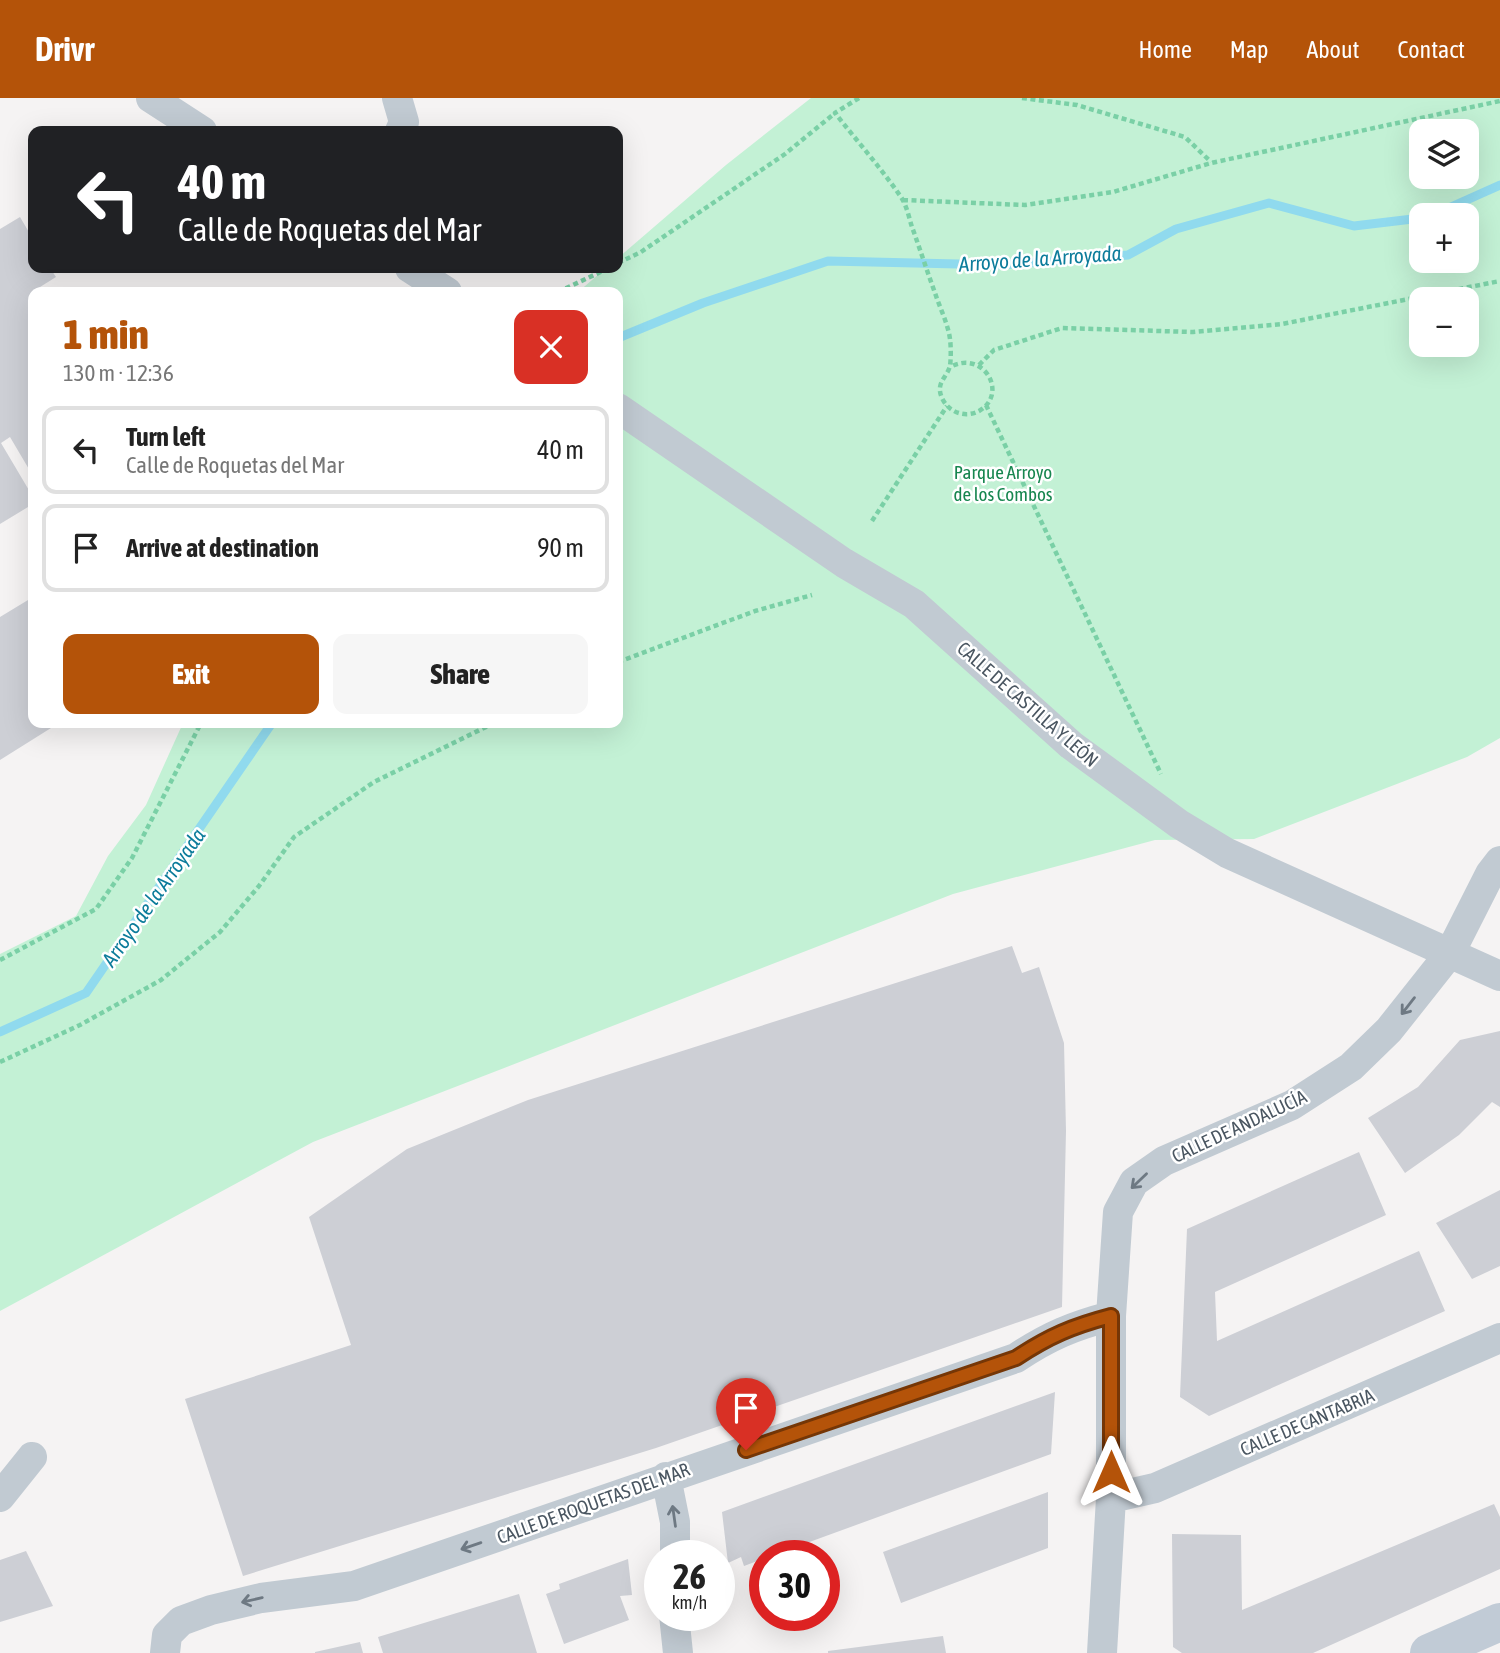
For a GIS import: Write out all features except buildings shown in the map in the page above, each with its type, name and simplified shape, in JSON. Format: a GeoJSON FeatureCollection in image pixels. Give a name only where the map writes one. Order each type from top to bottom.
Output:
{"type":"FeatureCollection","features":[{"type":"Feature","properties":{"kind":"street"},"geometry":{"type":"LineString","coordinates":[[151,98],[194,126]]}},
{"type":"Feature","properties":{"kind":"street"},"geometry":{"type":"LineString","coordinates":[[397,98],[404,122],[402,126]]}},
{"type":"Feature","properties":{"kind":"street"},"geometry":{"type":"LineString","coordinates":[[418,273],[439,287]]}},
{"type":"Feature","properties":{"kind":"street","name":"CALLE DE CASTILLA Y LEÓN"},"geometry":{"type":"LineString","coordinates":[[623,411],[844,563],[914,604],[1071,745],[1179,824],[1227,853],[1500,976]]}},
{"type":"Feature","properties":{"kind":"street","name":"CALLE DE ANDALUCÍA"},"geometry":{"type":"LineString","coordinates":[[1101,1653],[1111,1499],[1111,1316],[1118,1212],[1134,1182],[1164,1161],[1292,1105],[1351,1067],[1389,1030],[1450,953],[1490,874],[1500,861]]}},
{"type":"Feature","properties":{"kind":"street","name":"CALLE DE ROQUETAS DEL MAR"},"geometry":{"type":"LineString","coordinates":[[165,1653],[167,1636],[181,1621],[211,1610],[261,1598],[354,1586],[1016,1358],[1048,1337],[1111,1316]]}},
{"type":"Feature","properties":{"kind":"street","name":"CALLE DE CANTABRIA"},"geometry":{"type":"LineString","coordinates":[[1111,1499],[1155,1488],[1500,1338]]}},
{"type":"Feature","properties":{"kind":"street"},"geometry":{"type":"LineString","coordinates":[[0,1497],[32,1457]]}},
{"type":"Feature","properties":{"kind":"street"},"geometry":{"type":"LineString","coordinates":[[666,1477],[675,1522],[675,1540]]}},
{"type":"Feature","properties":{"kind":"street"},"geometry":{"type":"LineString","coordinates":[[1429,1653],[1500,1622]]}},
{"type":"Feature","properties":{"kind":"street"},"geometry":{"type":"LineString","coordinates":[[676,1631],[678,1653]]}},
{"type":"Feature","properties":{"kind":"path"},"geometry":{"type":"LineString","coordinates":[[623,261],[641,252],[785,154],[835,113],[859,98]]}},
{"type":"Feature","properties":{"kind":"path"},"geometry":{"type":"LineString","coordinates":[[1022,98],[1076,104],[1185,137],[1211,163]]}},
{"type":"Feature","properties":{"kind":"path"},"geometry":{"type":"LineString","coordinates":[[903,200],[1025,205],[1113,192],[1211,163],[1500,102]]}},
{"type":"Feature","properties":{"kind":"path"},"geometry":{"type":"LineString","coordinates":[[835,113],[903,200],[950,338],[950,367]]}},
{"type":"Feature","properties":{"kind":"path"},"geometry":{"type":"LineString","coordinates":[[568,287],[598,273]]}},
{"type":"Feature","properties":{"kind":"path"},"geometry":{"type":"LineString","coordinates":[[979,365],[994,350],[1062,328],[1193,332],[1282,324],[1500,281]]}},
{"type":"Feature","properties":{"kind":"path"},"geometry":{"type":"LineString","coordinates":[[967,362],[979,365],[987,372],[991,381],[992,394],[986,405],[968,414],[957,413],[947,407],[941,397],[943,375],[950,367],[967,362]]}},
{"type":"Feature","properties":{"kind":"path"},"geometry":{"type":"LineString","coordinates":[[986,405],[1164,780],[1179,824]]}},
{"type":"Feature","properties":{"kind":"path"},"geometry":{"type":"LineString","coordinates":[[872,521],[947,407]]}},
{"type":"Feature","properties":{"kind":"path"},"geometry":{"type":"LineString","coordinates":[[623,660],[755,611],[812,595]]}},
{"type":"Feature","properties":{"kind":"path"},"geometry":{"type":"LineString","coordinates":[[0,960],[96,909],[132,858],[198,728]]}},
{"type":"Feature","properties":{"kind":"path"},"geometry":{"type":"LineString","coordinates":[[0,1062],[80,1025],[161,980],[219,932],[259,886],[294,837],[374,782],[484,728]]}},
{"type":"Feature","properties":{"kind":"green space","name":"Parque Arroyo de los Combos"},"geometry":{"type":"Polygon","coordinates":[[[811,98],[1500,98],[1500,738],[1467,757],[1254,839],[1155,840],[953,894],[313,1142],[0,1311],[0,954],[76,916],[108,856],[146,805],[181,728],[623,728],[623,287],[584,287],[600,273],[623,273],[623,254],[726,165],[811,98]]]}},
{"type":"Feature","properties":{"kind":"waterway","name":"Arroyo de la Arroyada"},"geometry":{"type":"LineString","coordinates":[[1460,203],[1500,185]]}},
{"type":"Feature","properties":{"kind":"waterway","name":"Arroyo de la Arroyada"},"geometry":{"type":"LineString","coordinates":[[623,336],[703,303],[828,261],[1002,265],[1128,255],[1176,229],[1269,203],[1354,226],[1409,219]]}},
{"type":"Feature","properties":{"kind":"waterway","name":"Arroyo de la Arroyada"},"geometry":{"type":"LineString","coordinates":[[0,1032],[86,993],[269,728]]}},
{"type":"Feature","properties":{"kind":"route"},"geometry":{"type":"LineString","coordinates":[[746,1450],[1016,1358],[1048,1337],[1111,1316],[1111,1472]]}}]}
